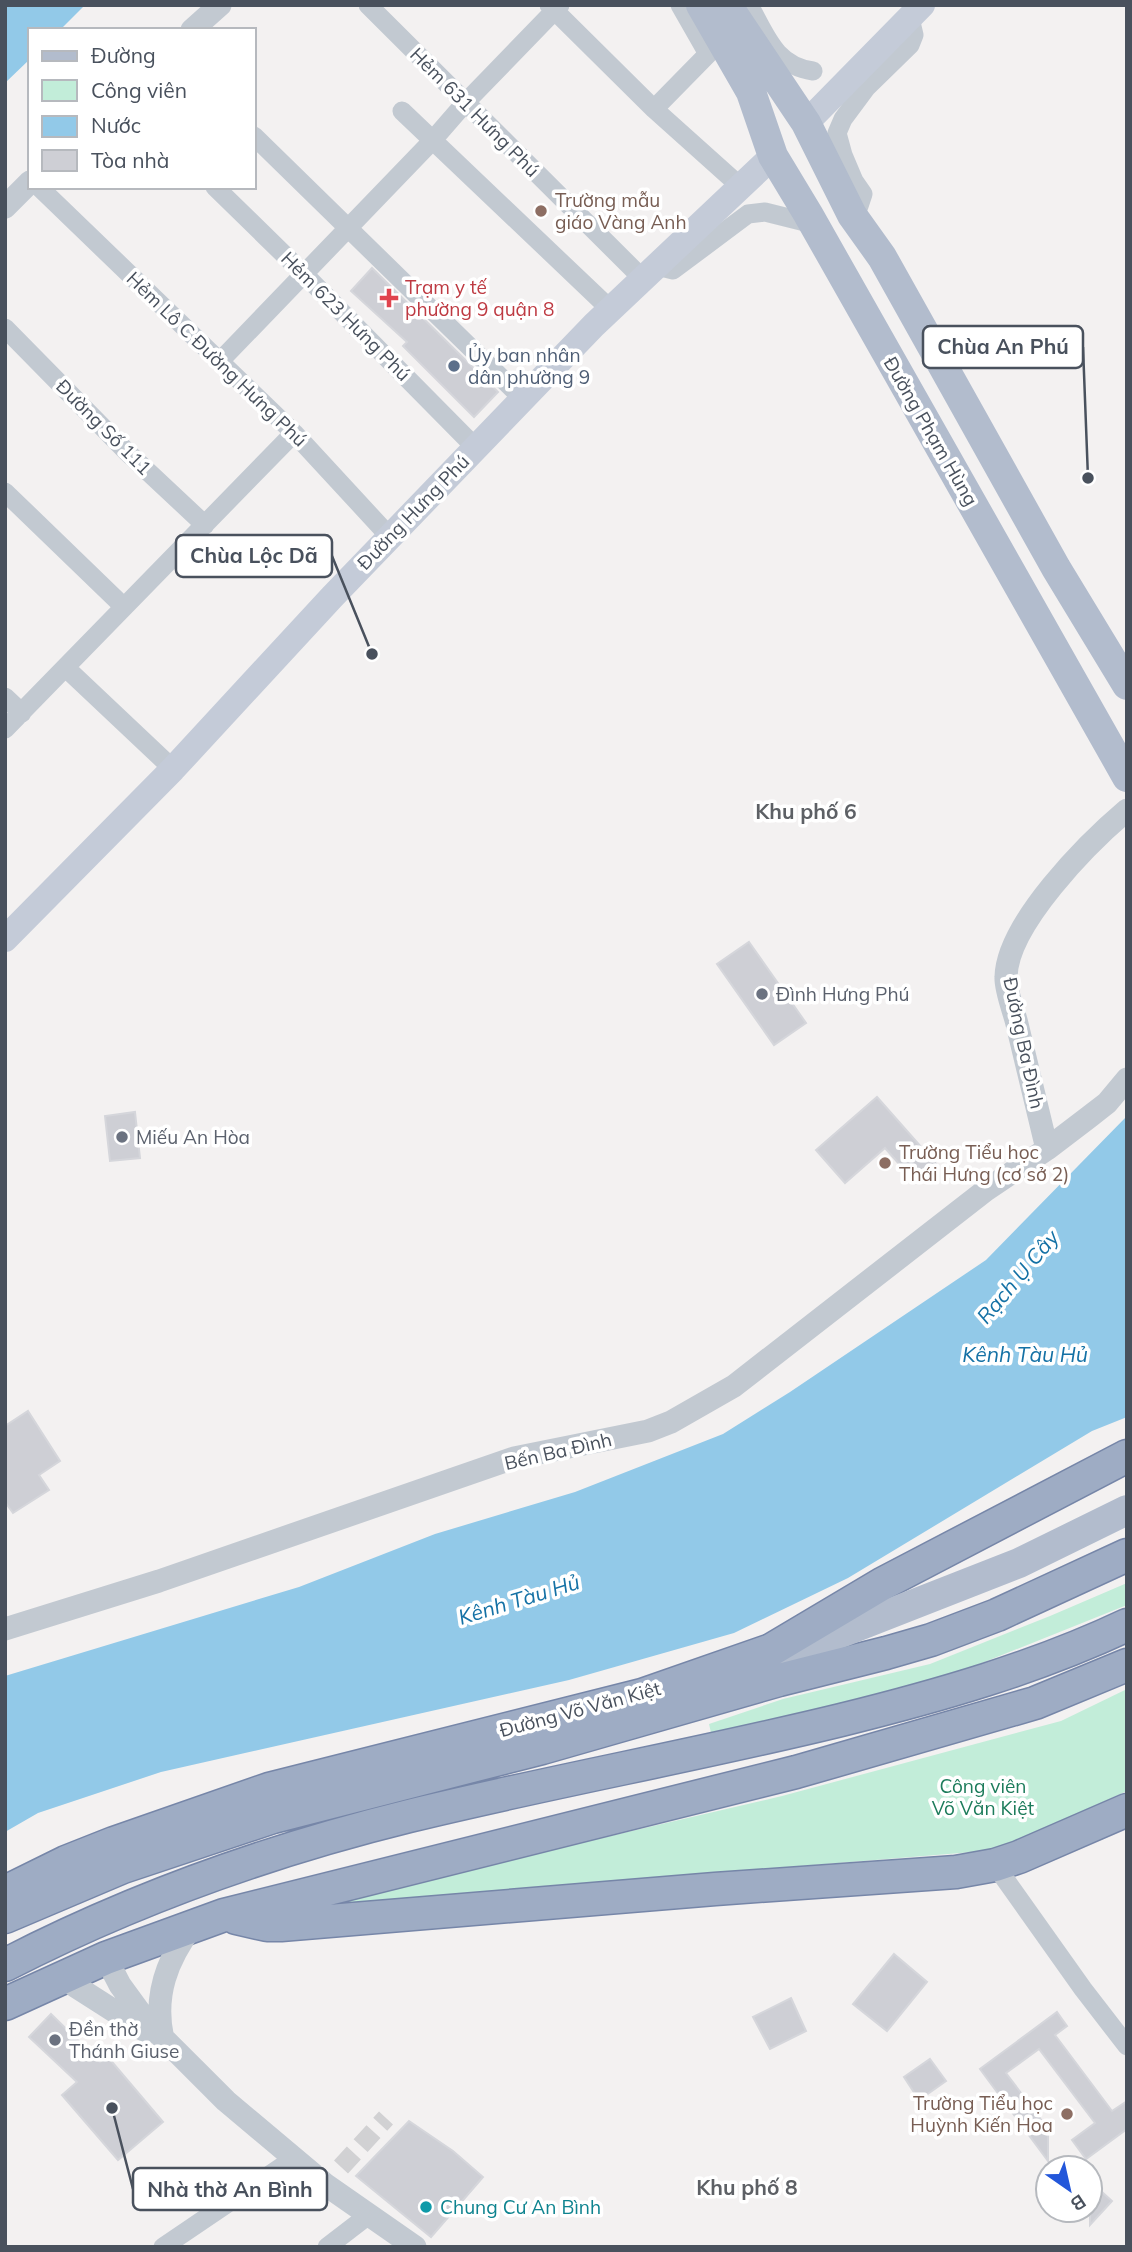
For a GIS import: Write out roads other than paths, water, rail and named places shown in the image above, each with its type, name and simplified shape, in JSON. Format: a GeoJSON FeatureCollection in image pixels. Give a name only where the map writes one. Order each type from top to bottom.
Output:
{"type":"FeatureCollection","features":[{"type":"Feature","properties":{"kind":"highway","name":"Đường Võ Văn Kiệt"},"geometry":{"type":"LineString","coordinates":[[5,1917],[71,1874],[162,1825],[270,1789],[642,1695],[771,1650],[882,1584],[1127,1457]]}},
{"type":"Feature","properties":{"kind":"highway","name":"Đường Võ Văn Kiệt"},"geometry":{"type":"LineString","coordinates":[[5,1892],[71,1874],[123,1867],[274,1817],[542,1748],[779,1680],[931,1640],[997,1615],[1127,1555]]}},
{"type":"Feature","properties":{"kind":"highway"},"geometry":{"type":"LineString","coordinates":[[14,1961],[92,1922],[229,1868],[303,1845],[410,1816],[898,1706],[975,1683],[1091,1642],[1127,1625]]}},
{"type":"Feature","properties":{"kind":"highway"},"geometry":{"type":"LineString","coordinates":[[5,2004],[106,1958],[224,1915],[796,1772],[1035,1703],[1127,1665]]}},
{"type":"Feature","properties":{"kind":"highway"},"geometry":{"type":"LineString","coordinates":[[542,1748],[642,1695]]}},
{"type":"Feature","properties":{"kind":"highway"},"geometry":{"type":"LineString","coordinates":[[224,1915],[281,1925],[956,1872],[995,1866],[1127,1810]]}},
{"type":"Feature","properties":{"kind":"highway"},"geometry":{"type":"LineString","coordinates":[[71,1874],[106,1958]]}},
{"type":"Feature","properties":{"kind":"highway"},"geometry":{"type":"LineString","coordinates":[[14,1961],[48,1961],[65,1977]]}},
{"type":"Feature","properties":{"kind":"main road"},"geometry":{"type":"LineString","coordinates":[[701,5],[757,75],[806,123],[852,215],[882,257],[1049,556],[1127,685]]}},
{"type":"Feature","properties":{"kind":"main road"},"geometry":{"type":"LineString","coordinates":[[727,5],[757,75]]}},
{"type":"Feature","properties":{"kind":"main road"},"geometry":{"type":"LineString","coordinates":[[806,123],[916,12]]}},
{"type":"Feature","properties":{"kind":"main road","name":"Đường Phạm Hùng"},"geometry":{"type":"LineString","coordinates":[[757,75],[773,156],[1127,776]]}},
{"type":"Feature","properties":{"kind":"main road","name":"Đường Hưng Phú"},"geometry":{"type":"LineString","coordinates":[[5,939],[173,769],[522,398],[610,309],[773,156]]}},
{"type":"Feature","properties":{"kind":"main road"},"geometry":{"type":"LineString","coordinates":[[771,1650],[825,1639],[1019,1563],[1127,1510]]}},
{"type":"Feature","properties":{"kind":"street"},"geometry":{"type":"LineString","coordinates":[[194,28],[220,5]]}},
{"type":"Feature","properties":{"kind":"street","name":"Hẻm 631 Hưng Phú"},"geometry":{"type":"LineString","coordinates":[[368,5],[466,103],[650,272]]}},
{"type":"Feature","properties":{"kind":"street"},"geometry":{"type":"LineString","coordinates":[[654,108],[708,54],[680,5]]}},
{"type":"Feature","properties":{"kind":"street"},"geometry":{"type":"LineString","coordinates":[[750,5],[781,57],[799,69],[813,71]]}},
{"type":"Feature","properties":{"kind":"street"},"geometry":{"type":"LineString","coordinates":[[220,361],[432,141],[554,7],[654,108],[741,187]]}},
{"type":"Feature","properties":{"kind":"street"},"geometry":{"type":"LineString","coordinates":[[852,215],[863,194],[842,155],[838,133],[844,119],[866,88],[910,45],[914,35],[916,12]]}},
{"type":"Feature","properties":{"kind":"street"},"geometry":{"type":"LineString","coordinates":[[402,111],[610,309]]}},
{"type":"Feature","properties":{"kind":"street"},"geometry":{"type":"LineString","coordinates":[[256,138],[522,398]]}},
{"type":"Feature","properties":{"kind":"street"},"geometry":{"type":"LineString","coordinates":[[5,207],[28,184]]}},
{"type":"Feature","properties":{"kind":"street","name":"Hẻm Lô C Đường Hưng Phú"},"geometry":{"type":"LineString","coordinates":[[41,189],[294,433],[390,537]]}},
{"type":"Feature","properties":{"kind":"street","name":"Hẻm 623 Hưng Phú"},"geometry":{"type":"LineString","coordinates":[[217,189],[475,447]]}},
{"type":"Feature","properties":{"kind":"street"},"geometry":{"type":"LineString","coordinates":[[650,272],[673,270],[748,214],[774,213],[813,223]]}},
{"type":"Feature","properties":{"kind":"street","name":"Đường Số 111"},"geometry":{"type":"LineString","coordinates":[[5,327],[127,452],[205,525]]}},
{"type":"Feature","properties":{"kind":"street"},"geometry":{"type":"LineString","coordinates":[[5,729],[294,433]]}},
{"type":"Feature","properties":{"kind":"street"},"geometry":{"type":"LineString","coordinates":[[5,492],[124,607]]}},
{"type":"Feature","properties":{"kind":"street"},"geometry":{"type":"LineString","coordinates":[[66,668],[173,769]]}},
{"type":"Feature","properties":{"kind":"street"},"geometry":{"type":"LineString","coordinates":[[5,697],[22,712]]}},
{"type":"Feature","properties":{"kind":"street","name":"Đường Ba Đình"},"geometry":{"type":"LineString","coordinates":[[1047,1149],[1006,977],[1014,945],[1028,919],[1074,860],[1127,810]]}},
{"type":"Feature","properties":{"kind":"street","name":"Bến Ba Đình"},"geometry":{"type":"LineString","coordinates":[[5,1629],[159,1581],[514,1458],[648,1431],[671,1422],[734,1386],[986,1190],[1047,1149],[1107,1103],[1127,1079]]}},
{"type":"Feature","properties":{"kind":"street"},"geometry":{"type":"LineString","coordinates":[[995,1866],[1127,2046]]}},
{"type":"Feature","properties":{"kind":"street"},"geometry":{"type":"LineString","coordinates":[[163,2039],[159,2012],[165,1973],[177,1946],[193,1925]]}},
{"type":"Feature","properties":{"kind":"street"},"geometry":{"type":"LineString","coordinates":[[106,1958],[132,2003],[163,2039],[226,2101],[326,2185],[415,2247]]}},
{"type":"Feature","properties":{"kind":"street"},"geometry":{"type":"LineString","coordinates":[[65,1977],[144,2030],[163,2039]]}},
{"type":"Feature","properties":{"kind":"street"},"geometry":{"type":"LineString","coordinates":[[163,2247],[293,2159]]}},
{"type":"Feature","properties":{"kind":"street"},"geometry":{"type":"LineString","coordinates":[[327,2247],[370,2214]]}},
{"type":"Feature","properties":{"kind":"water"},"geometry":{"type":"Polygon","coordinates":[[[5,5],[85,5],[62,28],[28,28],[28,61],[5,83],[5,5]]]}},
{"type":"Feature","properties":{"kind":"water","name":"Kênh Tàu Hủ"},"geometry":{"type":"Polygon","coordinates":[[[1127,1116],[1127,1417],[1092,1431],[848,1578],[734,1633],[569,1680],[161,1772],[38,1813],[5,1832],[5,1676],[299,1587],[435,1534],[575,1492],[723,1434],[986,1260],[1127,1116]]]}},
{"type":"Feature","properties":{"kind":"tunnel"},"geometry":{"type":"LineString","coordinates":[[341,2167],[386,2118]]}},
{"type":"Feature","properties":{"kind":"place","name":"Trường mẫu giáo Vàng Anh"},"geometry":{"type":"Point","coordinates":[541,211]}},
{"type":"Feature","properties":{"kind":"place","name":"Trạm y tế phường 9 quận 8"},"geometry":{"type":"Point","coordinates":[389,298]}},
{"type":"Feature","properties":{"kind":"place","name":"Ủy ban nhân dân phường 9"},"geometry":{"type":"Point","coordinates":[454,366]}},
{"type":"Feature","properties":{"kind":"place","name":"Chùa An Phú"},"geometry":{"type":"Point","coordinates":[1088,478]}},
{"type":"Feature","properties":{"kind":"place","name":"Chùa Lộc Dã"},"geometry":{"type":"Point","coordinates":[372,654]}},
{"type":"Feature","properties":{"kind":"place","name":"Đình Hưng Phú"},"geometry":{"type":"Point","coordinates":[762,994]}},
{"type":"Feature","properties":{"kind":"place","name":"Miếu An Hòa"},"geometry":{"type":"Point","coordinates":[122,1137]}},
{"type":"Feature","properties":{"kind":"place","name":"Trường Tiểu học Thái Hưng (cơ sở 2)"},"geometry":{"type":"Point","coordinates":[885,1163]}},
{"type":"Feature","properties":{"kind":"place","name":"Đền thờ Thánh Giuse"},"geometry":{"type":"Point","coordinates":[55,2040]}},
{"type":"Feature","properties":{"kind":"place","name":"Nhà thờ An Bình"},"geometry":{"type":"Point","coordinates":[112,2108]}},
{"type":"Feature","properties":{"kind":"place","name":"Trường Tiểu học Huỳnh Kiến Hoa"},"geometry":{"type":"Point","coordinates":[1067,2114]}},
{"type":"Feature","properties":{"kind":"place","name":"Chung Cư An Bình"},"geometry":{"type":"Point","coordinates":[426,2207]}},
{"type":"Feature","properties":{"kind":"district","name":"Khu phố 6"},"geometry":{"type":"Point","coordinates":[806,812]}},
{"type":"Feature","properties":{"kind":"district","name":"Khu phố 8"},"geometry":{"type":"Point","coordinates":[747,2188]}},
{"type":"Feature","properties":{"kind":"water label","name":"Rạch Ụ Cây"},"geometry":{"type":"Point","coordinates":[1018,1277]}},
{"type":"Feature","properties":{"kind":"park label","name":"Công viên Võ Văn Kiệt"},"geometry":{"type":"Point","coordinates":[983,1797]}}]}
